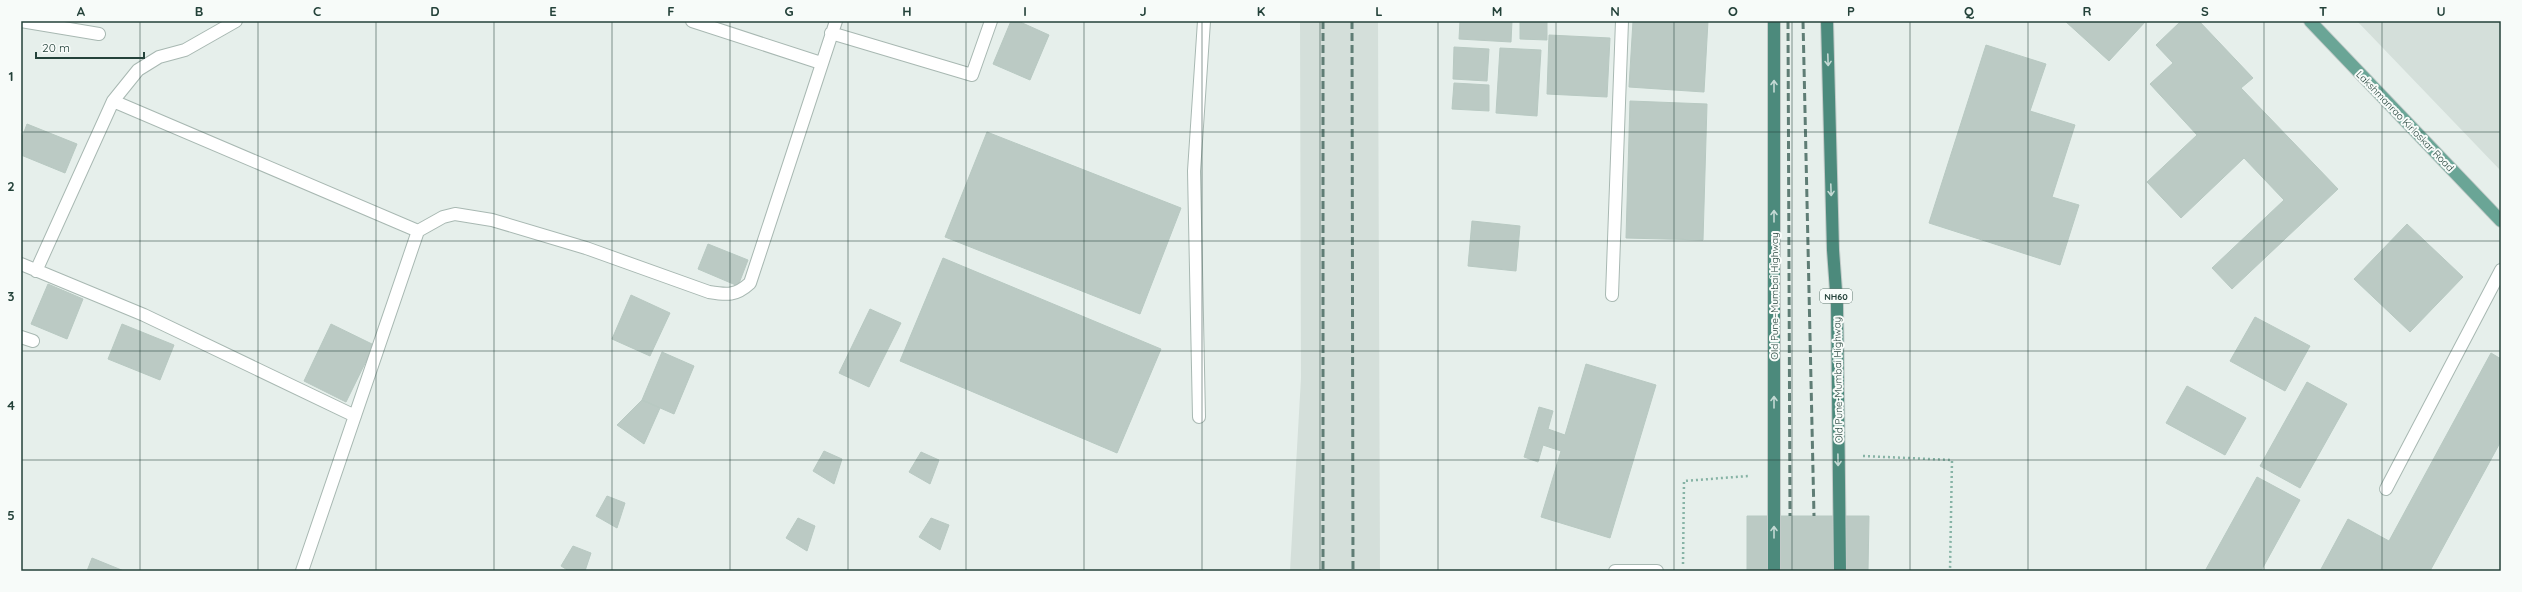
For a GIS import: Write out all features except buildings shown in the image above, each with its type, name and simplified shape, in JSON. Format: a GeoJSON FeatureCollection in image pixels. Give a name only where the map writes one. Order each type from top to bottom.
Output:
{"type":"FeatureCollection","features":[{"type":"Feature","properties":{"kind":"highway","name":"Old Pune–Mumbai Highway"},"geometry":{"type":"LineString","coordinates":[[1774,21],[1774,571]]}},
{"type":"Feature","properties":{"kind":"highway","name":"Old Pune-Mumbai Highway"},"geometry":{"type":"LineString","coordinates":[[1827,21],[1833,250],[1837,305],[1840,571]]}},
{"type":"Feature","properties":{"kind":"main road","name":"Lakshmanrao Kirloskar Road"},"geometry":{"type":"LineString","coordinates":[[2310,21],[2501,222]]}},
{"type":"Feature","properties":{"kind":"street"},"geometry":{"type":"LineString","coordinates":[[21,21],[99,34]]}},
{"type":"Feature","properties":{"kind":"street"},"geometry":{"type":"LineString","coordinates":[[36,271],[113,101],[138,70],[159,57],[185,50],[236,21]]}},
{"type":"Feature","properties":{"kind":"street"},"geometry":{"type":"LineString","coordinates":[[692,21],[822,63]]}},
{"type":"Feature","properties":{"kind":"street"},"geometry":{"type":"LineString","coordinates":[[302,571],[418,231],[443,217],[455,214],[492,220],[586,248],[709,292],[728,296],[742,291],[750,283],[836,21]]}},
{"type":"Feature","properties":{"kind":"street"},"geometry":{"type":"LineString","coordinates":[[831,34],[972,75],[991,21]]}},
{"type":"Feature","properties":{"kind":"street"},"geometry":{"type":"LineString","coordinates":[[1199,417],[1194,171],[1204,21]]}},
{"type":"Feature","properties":{"kind":"street"},"geometry":{"type":"LineString","coordinates":[[1612,296],[1622,21]]}},
{"type":"Feature","properties":{"kind":"street"},"geometry":{"type":"LineString","coordinates":[[113,101],[418,231]]}},
{"type":"Feature","properties":{"kind":"street"},"geometry":{"type":"LineString","coordinates":[[21,264],[144,315],[355,416]]}},
{"type":"Feature","properties":{"kind":"street"},"geometry":{"type":"LineString","coordinates":[[2386,489],[2501,270]]}},
{"type":"Feature","properties":{"kind":"street"},"geometry":{"type":"LineString","coordinates":[[21,336],[33,341]]}},
{"type":"Feature","properties":{"kind":"street"},"geometry":{"type":"LineString","coordinates":[[1615,571],[1657,571]]}},
{"type":"Feature","properties":{"kind":"path"},"geometry":{"type":"LineString","coordinates":[[1838,454],[1952,460],[1950,571]]}},
{"type":"Feature","properties":{"kind":"path"},"geometry":{"type":"LineString","coordinates":[[1682,571],[1684,481],[1774,474]]}},
{"type":"Feature","properties":{"kind":"shaded area"},"geometry":{"type":"Polygon","coordinates":[[[1300,21],[1378,21],[1380,571],[1290,571],[1301,378],[1300,21]]]}},
{"type":"Feature","properties":{"kind":"shaded area"},"geometry":{"type":"Polygon","coordinates":[[[2357,21],[2501,21],[2501,171],[2357,21]]]}},
{"type":"Feature","properties":{"kind":"railway"},"geometry":{"type":"LineString","coordinates":[[1323,21],[1323,571]]}},
{"type":"Feature","properties":{"kind":"railway"},"geometry":{"type":"LineString","coordinates":[[1352,21],[1353,571]]}},
{"type":"Feature","properties":{"kind":"railway"},"geometry":{"type":"LineString","coordinates":[[1788,21],[1790,516]]}},
{"type":"Feature","properties":{"kind":"railway"},"geometry":{"type":"LineString","coordinates":[[1803,21],[1814,516]]}}]}
